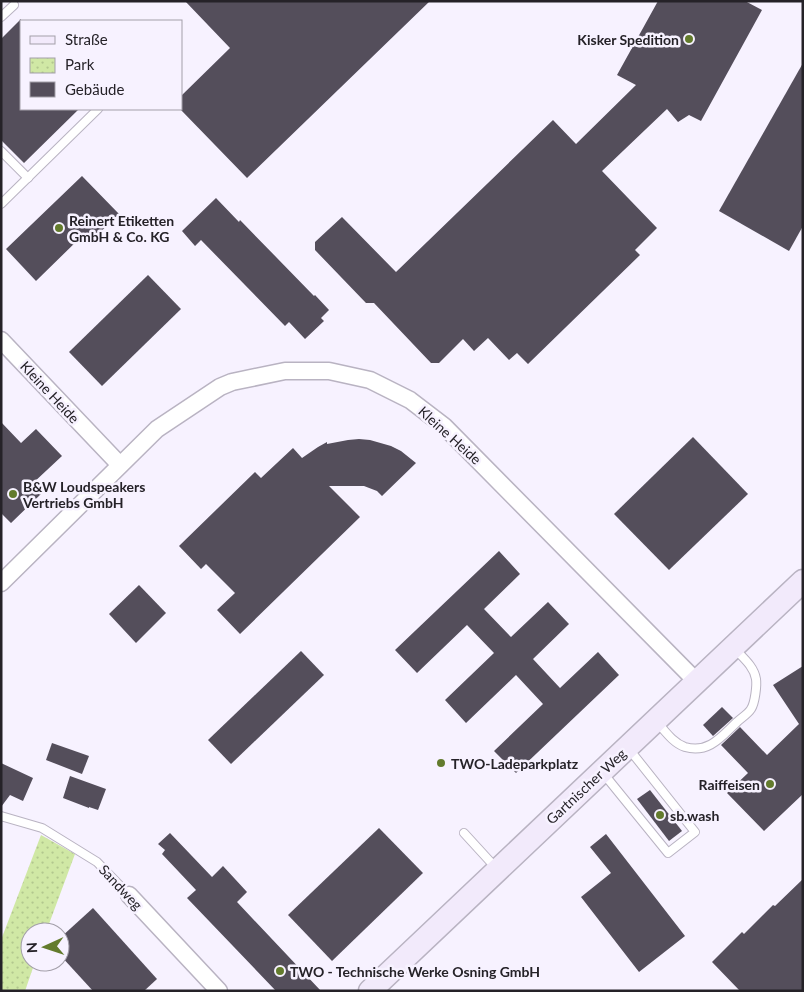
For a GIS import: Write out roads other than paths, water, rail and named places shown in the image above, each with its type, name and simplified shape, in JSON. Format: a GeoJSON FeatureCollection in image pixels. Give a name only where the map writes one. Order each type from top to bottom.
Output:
{"type":"FeatureCollection","features":[{"type":"Feature","properties":{"kind":"street","name":"Kleine Heide"},"geometry":{"type":"LineString","coordinates":[[1,340],[120,466]]}},
{"type":"Feature","properties":{"kind":"street","name":"Kleine Heide"},"geometry":{"type":"LineString","coordinates":[[1,583],[157,429],[220,387],[232,382],[285,371],[329,371],[370,380],[410,400],[444,426],[697,682]]}},
{"type":"Feature","properties":{"kind":"street","name":"Gartnischer Weg"},"geometry":{"type":"LineString","coordinates":[[370,991],[803,581]]}},
{"type":"Feature","properties":{"kind":"street","name":"Sandweg"},"geometry":{"type":"LineString","coordinates":[[129,895],[219,991]]}},
{"type":"Feature","properties":{"kind":"lane"},"geometry":{"type":"LineString","coordinates":[[1,17],[14,5]]}},
{"type":"Feature","properties":{"kind":"lane"},"geometry":{"type":"LineString","coordinates":[[1,204],[97,110]]}},
{"type":"Feature","properties":{"kind":"lane"},"geometry":{"type":"LineString","coordinates":[[1,151],[28,178]]}},
{"type":"Feature","properties":{"kind":"lane"},"geometry":{"type":"LineString","coordinates":[[656,721],[674,741],[684,747],[695,749],[714,744],[751,709],[756,678],[751,666],[733,647]]}},
{"type":"Feature","properties":{"kind":"lane"},"geometry":{"type":"LineString","coordinates":[[602,771],[668,853],[695,832],[627,747]]}},
{"type":"Feature","properties":{"kind":"lane","name":"Sandweg"},"geometry":{"type":"LineString","coordinates":[[1,816],[42,828],[97,862],[129,895]]}},
{"type":"Feature","properties":{"kind":"lane"},"geometry":{"type":"LineString","coordinates":[[464,833],[497,870]]}},
{"type":"Feature","properties":{"kind":"place","name":"Kisker Spedition"},"geometry":{"type":"Point","coordinates":[689,39]}},
{"type":"Feature","properties":{"kind":"place","name":"Reinert Etiketten GmbH & Co. KG"},"geometry":{"type":"Point","coordinates":[59,228]}},
{"type":"Feature","properties":{"kind":"place","name":"B&W Loudspeakers Vertriebs GmbH"},"geometry":{"type":"Point","coordinates":[13,494]}},
{"type":"Feature","properties":{"kind":"place","name":"TWO-Ladeparkplatz"},"geometry":{"type":"Point","coordinates":[441,763]}},
{"type":"Feature","properties":{"kind":"place","name":"Raiffeisen"},"geometry":{"type":"Point","coordinates":[770,784]}},
{"type":"Feature","properties":{"kind":"place","name":"sb.wash"},"geometry":{"type":"Point","coordinates":[660,815]}},
{"type":"Feature","properties":{"kind":"place","name":"TWO - Technische Werke Osning GmbH"},"geometry":{"type":"Point","coordinates":[280,971]}}]}
